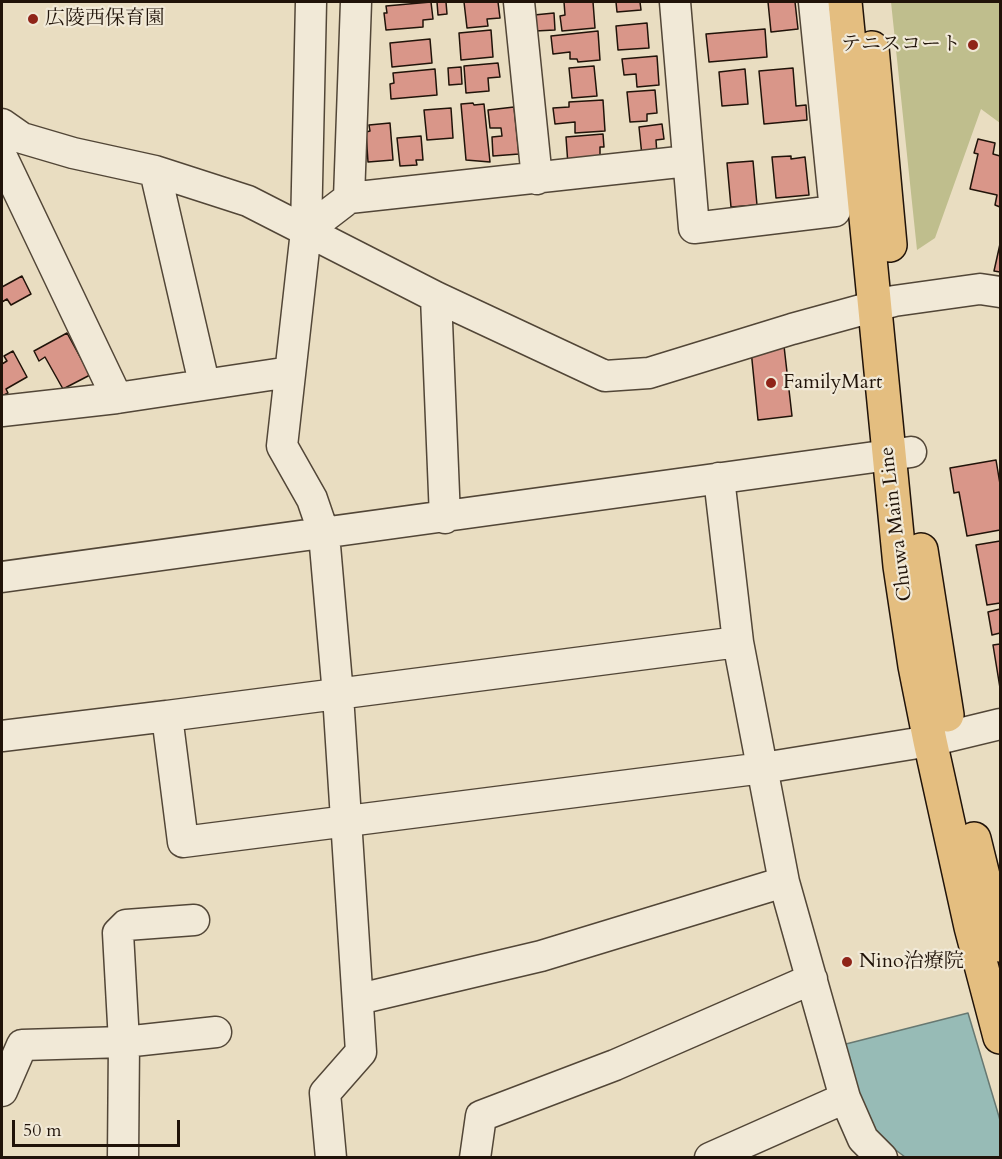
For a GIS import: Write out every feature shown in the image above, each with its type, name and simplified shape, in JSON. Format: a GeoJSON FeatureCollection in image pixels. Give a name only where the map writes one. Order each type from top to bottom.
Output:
{"type":"FeatureCollection","features":[{"type":"Feature","properties":{"kind":"main road","name":"Chuwa Main Line"},"geometry":{"type":"LineString","coordinates":[[845,2],[884,304],[900,454],[900,566],[915,666],[940,739],[1000,945]]}},
{"type":"Feature","properties":{"kind":"main road","name":"Chuwa Main Line"},"geometry":{"type":"LineString","coordinates":[[867,2],[884,304]]}},
{"type":"Feature","properties":{"kind":"main road","name":"Chuwa Main Line"},"geometry":{"type":"LineString","coordinates":[[940,739],[970,927],[1000,1037]]}},
{"type":"Feature","properties":{"kind":"street"},"geometry":{"type":"LineString","coordinates":[[311,2],[306,231],[282,446],[312,499],[324,534],[338,695],[345,823],[359,999],[361,1052],[325,1093],[331,1158]]}},
{"type":"Feature","properties":{"kind":"street"},"geometry":{"type":"LineString","coordinates":[[349,198],[356,2]]}},
{"type":"Feature","properties":{"kind":"street"},"geometry":{"type":"LineString","coordinates":[[519,2],[537,179]]}},
{"type":"Feature","properties":{"kind":"street"},"geometry":{"type":"LineString","coordinates":[[675,2],[694,228],[835,211],[814,2]]}},
{"type":"Feature","properties":{"kind":"street"},"geometry":{"type":"LineString","coordinates":[[2,124],[22,138],[73,153],[155,171],[248,201],[436,297],[605,376],[649,373],[792,329],[884,304],[980,289],[1000,292]]}},
{"type":"Feature","properties":{"kind":"street"},"geometry":{"type":"LineString","coordinates":[[2,158],[117,398]]}},
{"type":"Feature","properties":{"kind":"street"},"geometry":{"type":"LineString","coordinates":[[306,231],[349,198],[687,161]]}},
{"type":"Feature","properties":{"kind":"street"},"geometry":{"type":"LineString","coordinates":[[155,171],[204,383]]}},
{"type":"Feature","properties":{"kind":"street"},"geometry":{"type":"LineString","coordinates":[[436,297],[445,518]]}},
{"type":"Feature","properties":{"kind":"street"},"geometry":{"type":"LineString","coordinates":[[2,411],[117,398],[204,383],[290,372]]}},
{"type":"Feature","properties":{"kind":"street"},"geometry":{"type":"LineString","coordinates":[[2,577],[900,454]]}},
{"type":"Feature","properties":{"kind":"street"},"geometry":{"type":"LineString","coordinates":[[719,478],[738,642],[784,882],[845,1098],[863,1139],[882,1158]]}},
{"type":"Feature","properties":{"kind":"street"},"geometry":{"type":"LineString","coordinates":[[2,736],[338,695],[738,642]]}},
{"type":"Feature","properties":{"kind":"street"},"geometry":{"type":"LineString","coordinates":[[167,716],[183,842],[763,768],[940,739],[1000,724]]}},
{"type":"Feature","properties":{"kind":"street"},"geometry":{"type":"LineString","coordinates":[[359,999],[541,956],[784,882]]}},
{"type":"Feature","properties":{"kind":"street"},"geometry":{"type":"LineString","coordinates":[[123,1158],[124,1042],[118,933],[126,925],[194,920]]}},
{"type":"Feature","properties":{"kind":"street"},"geometry":{"type":"LineString","coordinates":[[476,1158],[482,1116],[615,1065],[812,979]]}},
{"type":"Feature","properties":{"kind":"street"},"geometry":{"type":"LineString","coordinates":[[2,1091],[22,1046],[124,1042],[216,1032]]}},
{"type":"Feature","properties":{"kind":"street"},"geometry":{"type":"LineString","coordinates":[[710,1158],[845,1098]]}},
{"type":"Feature","properties":{"kind":"shaded area"},"geometry":{"type":"Polygon","coordinates":[[[891,2],[1000,2],[1000,123],[981,109],[935,238],[917,250],[891,2]]]}},
{"type":"Feature","properties":{"kind":"water"},"geometry":{"type":"Polygon","coordinates":[[[968,1013],[1000,1120],[1000,1157],[905,1157],[869,1130],[842,1045],[968,1013]]]}},
{"type":"Feature","properties":{"kind":"building"},"geometry":{"type":"Polygon","coordinates":[[[431,2],[433,19],[423,20],[423,27],[386,30],[384,13],[387,13],[386,6],[431,2]]]}},
{"type":"Feature","properties":{"kind":"building"},"geometry":{"type":"Polygon","coordinates":[[[437,2],[446,2],[447,14],[438,15],[437,2]]]}},
{"type":"Feature","properties":{"kind":"building"},"geometry":{"type":"Polygon","coordinates":[[[464,2],[498,2],[500,18],[487,19],[488,26],[467,28],[464,2]]]}},
{"type":"Feature","properties":{"kind":"building"},"geometry":{"type":"Polygon","coordinates":[[[564,2],[593,2],[595,28],[562,31],[560,16],[565,15],[564,2]]]}},
{"type":"Feature","properties":{"kind":"building"},"geometry":{"type":"Polygon","coordinates":[[[616,2],[640,2],[641,10],[617,12],[616,2]]]}},
{"type":"Feature","properties":{"kind":"building"},"geometry":{"type":"Polygon","coordinates":[[[768,2],[795,2],[798,29],[771,32],[768,2]]]}},
{"type":"Feature","properties":{"kind":"building"},"geometry":{"type":"Polygon","coordinates":[[[554,13],[555,30],[535,31],[534,15],[554,13]]]}},
{"type":"Feature","properties":{"kind":"building"},"geometry":{"type":"Polygon","coordinates":[[[647,23],[649,48],[618,50],[616,26],[647,23]]]}},
{"type":"Feature","properties":{"kind":"building"},"geometry":{"type":"Polygon","coordinates":[[[765,29],[767,57],[709,62],[706,34],[765,29]]]}},
{"type":"Feature","properties":{"kind":"building"},"geometry":{"type":"Polygon","coordinates":[[[491,30],[493,57],[461,60],[459,33],[491,30]]]}},
{"type":"Feature","properties":{"kind":"building"},"geometry":{"type":"Polygon","coordinates":[[[598,31],[600,60],[578,62],[577,59],[570,59],[570,52],[553,54],[551,36],[598,31]]]}},
{"type":"Feature","properties":{"kind":"building"},"geometry":{"type":"Polygon","coordinates":[[[430,39],[432,63],[392,67],[390,43],[430,39]]]}},
{"type":"Feature","properties":{"kind":"building"},"geometry":{"type":"Polygon","coordinates":[[[657,56],[659,85],[637,87],[636,74],[624,75],[622,59],[657,56]]]}},
{"type":"Feature","properties":{"kind":"building"},"geometry":{"type":"Polygon","coordinates":[[[498,63],[500,77],[488,78],[489,91],[466,93],[464,66],[498,63]]]}},
{"type":"Feature","properties":{"kind":"building"},"geometry":{"type":"Polygon","coordinates":[[[594,66],[597,96],[572,98],[569,68],[594,66]]]}},
{"type":"Feature","properties":{"kind":"building"},"geometry":{"type":"Polygon","coordinates":[[[461,67],[462,84],[449,85],[448,68],[461,67]]]}},
{"type":"Feature","properties":{"kind":"building"},"geometry":{"type":"Polygon","coordinates":[[[793,68],[796,106],[806,105],[807,120],[764,124],[759,71],[793,68]]]}},
{"type":"Feature","properties":{"kind":"building"},"geometry":{"type":"Polygon","coordinates":[[[435,69],[437,95],[391,99],[390,84],[394,83],[393,73],[435,69]]]}},
{"type":"Feature","properties":{"kind":"building"},"geometry":{"type":"Polygon","coordinates":[[[745,69],[748,104],[722,106],[719,72],[745,69]]]}},
{"type":"Feature","properties":{"kind":"building"},"geometry":{"type":"Polygon","coordinates":[[[655,90],[657,113],[647,114],[647,121],[630,122],[627,92],[655,90]]]}},
{"type":"Feature","properties":{"kind":"building"},"geometry":{"type":"Polygon","coordinates":[[[603,100],[605,131],[575,133],[575,122],[555,124],[553,108],[569,107],[569,102],[603,100]]]}},
{"type":"Feature","properties":{"kind":"building"},"geometry":{"type":"Polygon","coordinates":[[[473,103],[474,105],[484,104],[490,162],[466,160],[461,104],[473,103]]]}},
{"type":"Feature","properties":{"kind":"building"},"geometry":{"type":"Polygon","coordinates":[[[514,107],[519,154],[493,156],[492,137],[502,136],[501,128],[490,128],[488,110],[514,107]]]}},
{"type":"Feature","properties":{"kind":"building"},"geometry":{"type":"Polygon","coordinates":[[[451,108],[453,138],[427,140],[424,110],[451,108]]]}},
{"type":"Feature","properties":{"kind":"building"},"geometry":{"type":"Polygon","coordinates":[[[390,123],[393,160],[368,162],[366,132],[370,131],[369,125],[390,123]]]}},
{"type":"Feature","properties":{"kind":"building"},"geometry":{"type":"Polygon","coordinates":[[[662,124],[664,139],[656,140],[657,155],[642,156],[639,127],[662,124]]]}},
{"type":"Feature","properties":{"kind":"building"},"geometry":{"type":"Polygon","coordinates":[[[603,134],[604,147],[600,147],[600,158],[568,165],[566,137],[603,134]]]}},
{"type":"Feature","properties":{"kind":"building"},"geometry":{"type":"Polygon","coordinates":[[[421,136],[423,160],[416,160],[417,165],[400,166],[397,138],[421,136]]]}},
{"type":"Feature","properties":{"kind":"building"},"geometry":{"type":"Polygon","coordinates":[[[978,139],[995,143],[993,154],[1000,156],[1000,207],[995,205],[997,195],[970,189],[978,154],[974,153],[978,139]]]}},
{"type":"Feature","properties":{"kind":"building"},"geometry":{"type":"Polygon","coordinates":[[[791,156],[791,159],[805,157],[809,195],[776,198],[772,157],[791,156]]]}},
{"type":"Feature","properties":{"kind":"building"},"geometry":{"type":"Polygon","coordinates":[[[753,161],[757,205],[731,207],[727,163],[753,161]]]}},
{"type":"Feature","properties":{"kind":"building"},"geometry":{"type":"Polygon","coordinates":[[[1000,244],[1000,272],[994,271],[1000,244]]]}},
{"type":"Feature","properties":{"kind":"building"},"geometry":{"type":"Polygon","coordinates":[[[22,276],[31,294],[11,305],[7,299],[2,302],[2,287],[22,276]]]}},
{"type":"Feature","properties":{"kind":"building"},"geometry":{"type":"Polygon","coordinates":[[[67,333],[90,375],[63,389],[45,357],[39,361],[34,351],[67,333]]]}},
{"type":"Feature","properties":{"kind":"building","name":"FamilyMart"},"geometry":{"type":"Polygon","coordinates":[[[784,346],[792,416],[758,420],[751,350],[784,346]]]}},
{"type":"Feature","properties":{"kind":"building"},"geometry":{"type":"Polygon","coordinates":[[[13,351],[27,377],[6,389],[8,393],[2,396],[2,364],[7,361],[4,356],[13,351]]]}},
{"type":"Feature","properties":{"kind":"building"},"geometry":{"type":"Polygon","coordinates":[[[996,460],[1000,484],[1000,530],[967,536],[959,492],[954,493],[950,468],[996,460]]]}},
{"type":"Feature","properties":{"kind":"building"},"geometry":{"type":"Polygon","coordinates":[[[1000,541],[1000,603],[987,605],[976,545],[1000,541]]]}},
{"type":"Feature","properties":{"kind":"building"},"geometry":{"type":"Polygon","coordinates":[[[1000,609],[1000,633],[992,635],[988,612],[1000,609]]]}},
{"type":"Feature","properties":{"kind":"building"},"geometry":{"type":"Polygon","coordinates":[[[1000,644],[1000,688],[993,645],[1000,644]]]}},
{"type":"Feature","properties":{"kind":"place","name":"広陵西保育園"},"geometry":{"type":"Point","coordinates":[33,19]}},
{"type":"Feature","properties":{"kind":"place","name":"テニスコート"},"geometry":{"type":"Point","coordinates":[973,45]}},
{"type":"Feature","properties":{"kind":"place","name":"FamilyMart"},"geometry":{"type":"Point","coordinates":[771,383]}},
{"type":"Feature","properties":{"kind":"place","name":"Nino治療院"},"geometry":{"type":"Point","coordinates":[847,962]}}]}
